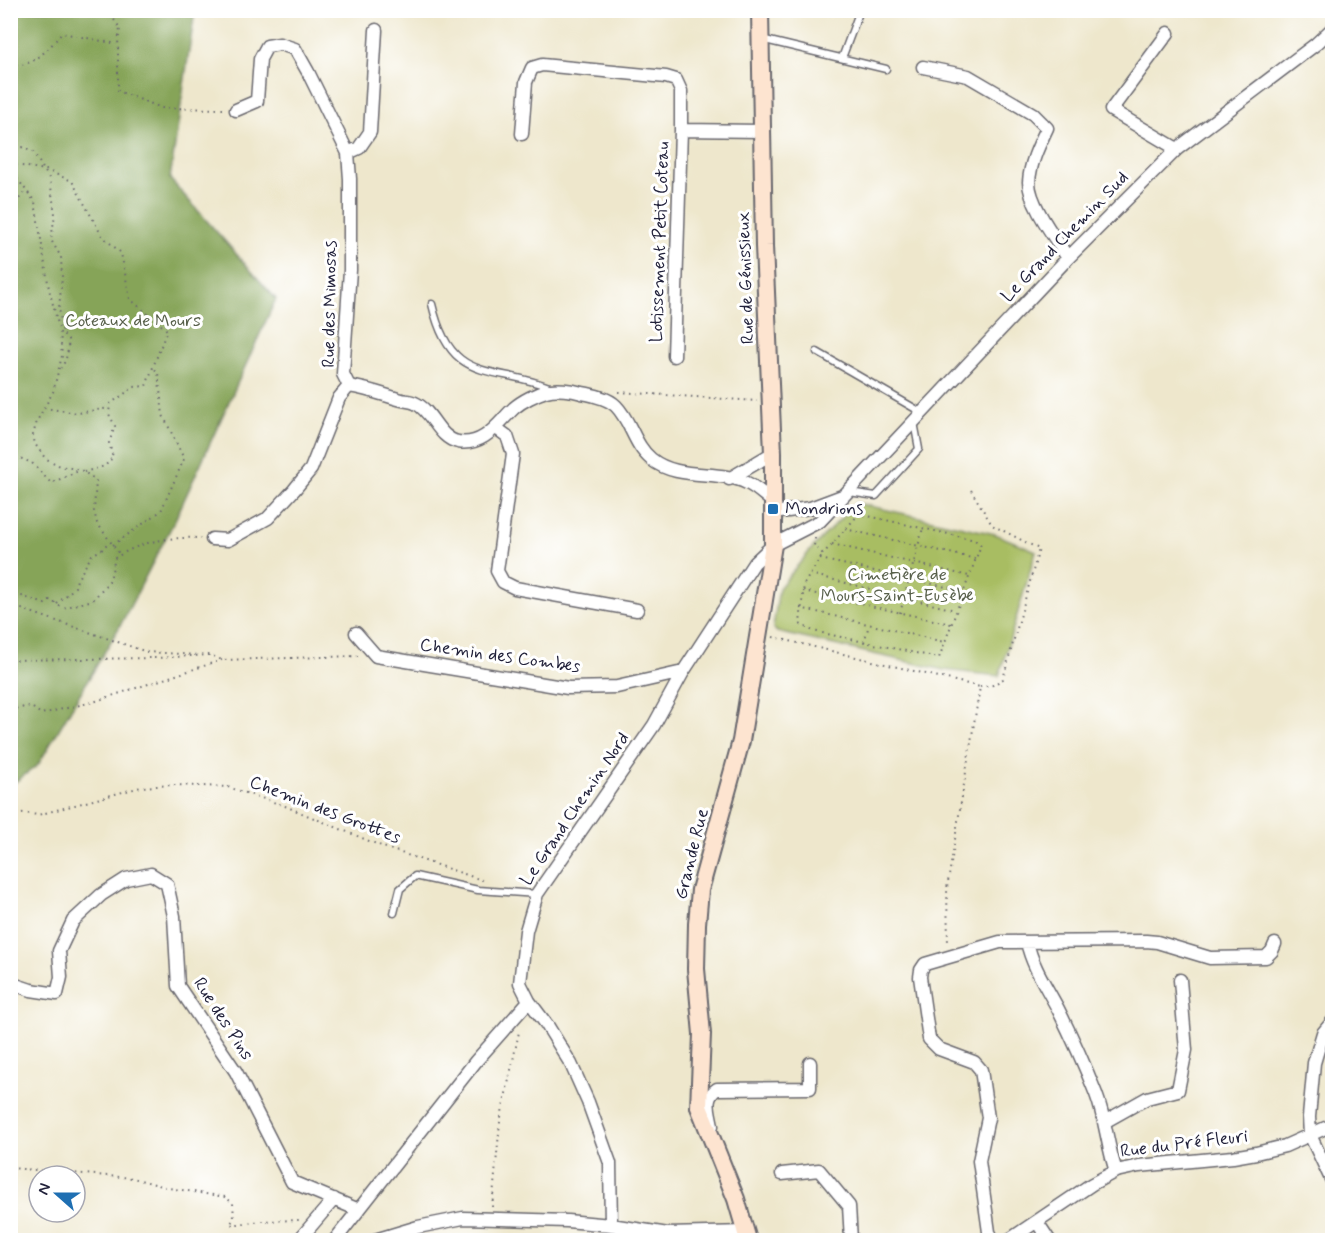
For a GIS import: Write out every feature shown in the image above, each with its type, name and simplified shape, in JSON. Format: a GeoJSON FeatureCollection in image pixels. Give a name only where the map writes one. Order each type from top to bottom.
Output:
{"type":"FeatureCollection","features":[{"type":"Feature","properties":{"kind":"street","name":"Rue de Génissieux"},"geometry":{"type":"LineString","coordinates":[[759,10],[764,246],[773,453],[773,544]]}},
{"type":"Feature","properties":{"kind":"street","name":"Le Grand Chemin Sud"},"geometry":{"type":"LineString","coordinates":[[773,544],[820,521],[1068,258],[1177,149],[1316,44],[1332,28]]}},
{"type":"Feature","properties":{"kind":"street"},"geometry":{"type":"LineString","coordinates":[[348,153],[359,148],[370,132],[376,30]]}},
{"type":"Feature","properties":{"kind":"street"},"geometry":{"type":"LineString","coordinates":[[1168,33],[1111,110],[1177,149]]}},
{"type":"Feature","properties":{"kind":"street","name":"Rue des Mimosas"},"geometry":{"type":"LineString","coordinates":[[236,110],[257,101],[260,59],[267,46],[280,44],[295,49],[348,153],[350,270],[344,374],[349,386],[369,389],[415,403],[426,411],[442,433],[455,441],[467,442],[480,438],[496,428],[515,408],[548,390],[576,391],[595,396],[615,404],[640,447],[650,458],[664,467],[747,483],[773,507]]}},
{"type":"Feature","properties":{"kind":"street","name":"Lotissement Petit Coteau"},"geometry":{"type":"LineString","coordinates":[[522,134],[526,82],[532,68],[542,65],[666,77],[676,80],[681,91],[681,130],[674,356]]}},
{"type":"Feature","properties":{"kind":"street"},"geometry":{"type":"LineString","coordinates":[[923,67],[968,76],[1033,114],[1047,128],[1034,156],[1029,184],[1038,210],[1068,258]]}},
{"type":"Feature","properties":{"kind":"street","name":"Lotissement Petit Coteau"},"geometry":{"type":"LineString","coordinates":[[681,130],[762,131]]}},
{"type":"Feature","properties":{"kind":"street"},"geometry":{"type":"LineString","coordinates":[[212,539],[228,540],[268,518],[294,490],[310,469],[339,398],[349,386]]}},
{"type":"Feature","properties":{"kind":"street"},"geometry":{"type":"LineString","coordinates":[[496,428],[507,436],[513,453],[497,571],[503,582],[515,588],[637,610]]}},
{"type":"Feature","properties":{"kind":"street"},"geometry":{"type":"LineString","coordinates":[[729,479],[773,453]]}},
{"type":"Feature","properties":{"kind":"street"},"geometry":{"type":"LineString","coordinates":[[773,507],[810,508],[847,493]]}},
{"type":"Feature","properties":{"kind":"street","name":"Grande Rue"},"geometry":{"type":"LineString","coordinates":[[747,1236],[736,1198],[699,1107],[702,1034],[696,969],[697,924],[700,891],[741,741],[773,544]]}},
{"type":"Feature","properties":{"kind":"street","name":"Le Grand Chemin Nord"},"geometry":{"type":"LineString","coordinates":[[526,1004],[520,983],[526,931],[537,894],[654,725],[683,672],[754,563],[773,544]]}},
{"type":"Feature","properties":{"kind":"street"},"geometry":{"type":"LineString","coordinates":[[356,633],[376,656]]}},
{"type":"Feature","properties":{"kind":"street","name":"Chemin des Combes"},"geometry":{"type":"LineString","coordinates":[[376,656],[568,688],[617,687],[683,672]]}},
{"type":"Feature","properties":{"kind":"street","name":"Rue des Pins"},"geometry":{"type":"LineString","coordinates":[[10,983],[31,990],[57,994],[61,977],[59,951],[73,921],[101,895],[126,879],[151,874],[167,884],[174,916],[178,986],[236,1072],[292,1182],[359,1210]]}},
{"type":"Feature","properties":{"kind":"street"},"geometry":{"type":"LineString","coordinates":[[993,1240],[989,1232],[979,1161],[988,1118],[981,1070],[974,1062],[939,1049],[928,1039],[920,977],[925,964],[1000,942],[1157,942],[1210,958],[1266,957],[1275,944]]}},
{"type":"Feature","properties":{"kind":"street"},"geometry":{"type":"LineString","coordinates":[[1027,942],[1035,965],[1096,1094],[1106,1121],[1110,1151],[1116,1171]]}},
{"type":"Feature","properties":{"kind":"street"},"geometry":{"type":"LineString","coordinates":[[1106,1121],[1147,1098],[1178,1090],[1186,1050],[1180,980]]}},
{"type":"Feature","properties":{"kind":"street"},"geometry":{"type":"LineString","coordinates":[[335,1240],[476,1061],[526,1004],[547,1025],[570,1064],[588,1102],[610,1163],[611,1225]]}},
{"type":"Feature","properties":{"kind":"street"},"geometry":{"type":"LineString","coordinates":[[1332,1022],[1323,1033],[1314,1063],[1310,1135],[1332,1181]]}},
{"type":"Feature","properties":{"kind":"street"},"geometry":{"type":"LineString","coordinates":[[708,1132],[712,1124],[708,1104],[709,1095],[714,1091],[717,1089],[810,1088],[810,1063]]}},
{"type":"Feature","properties":{"kind":"street","name":"Rue du Pré Fleuri"},"geometry":{"type":"LineString","coordinates":[[1009,1240],[1092,1184],[1116,1171],[1139,1166],[1233,1157],[1285,1146],[1332,1125]]}},
{"type":"Feature","properties":{"kind":"street"},"geometry":{"type":"LineString","coordinates":[[782,1174],[819,1170],[849,1206],[851,1240]]}},
{"type":"Feature","properties":{"kind":"street"},"geometry":{"type":"LineString","coordinates":[[299,1240],[334,1199]]}},
{"type":"Feature","properties":{"kind":"street"},"geometry":{"type":"LineString","coordinates":[[375,1240],[418,1227],[463,1218],[611,1225],[668,1234],[747,1236]]}},
{"type":"Feature","properties":{"kind":"street"},"geometry":{"type":"LineString","coordinates":[[1037,1222],[1049,1240]]}},
{"type":"Feature","properties":{"kind":"lane"},"geometry":{"type":"LineString","coordinates":[[842,58],[860,10]]}},
{"type":"Feature","properties":{"kind":"lane"},"geometry":{"type":"LineString","coordinates":[[760,38],[886,69]]}},
{"type":"Feature","properties":{"kind":"lane"},"geometry":{"type":"LineString","coordinates":[[432,304],[438,328],[449,346],[463,361],[483,372],[537,382],[558,391]]}},
{"type":"Feature","properties":{"kind":"lane"},"geometry":{"type":"LineString","coordinates":[[817,352],[917,417],[919,449],[890,481],[876,496],[847,493]]}},
{"type":"Feature","properties":{"kind":"lane"},"geometry":{"type":"LineString","coordinates":[[394,913],[400,889],[415,876],[477,890],[537,894]]}},
{"type":"Feature","properties":{"kind":"path"},"geometry":{"type":"LineString","coordinates":[[107,10],[120,28],[118,91],[162,108],[236,110]]}},
{"type":"Feature","properties":{"kind":"path"},"geometry":{"type":"LineString","coordinates":[[10,64],[19,66],[43,55],[62,33],[118,44]]}},
{"type":"Feature","properties":{"kind":"path"},"geometry":{"type":"LineString","coordinates":[[10,146],[33,152],[50,180],[55,214],[51,240],[60,257],[62,278],[59,308],[63,334],[68,339],[69,346],[66,361],[59,370]]}},
{"type":"Feature","properties":{"kind":"path"},"geometry":{"type":"LineString","coordinates":[[10,164],[43,170],[72,181],[102,236],[122,253],[130,299],[167,330],[146,386],[134,387],[110,404],[109,414],[114,426],[109,443],[113,457],[105,466],[82,471],[51,483],[32,462],[10,454]]}},
{"type":"Feature","properties":{"kind":"path"},"geometry":{"type":"LineString","coordinates":[[10,169],[35,202],[49,289],[60,332],[62,356],[59,370],[53,393],[37,421],[33,435],[35,444],[45,459],[60,466],[82,471],[96,480],[94,511],[97,523],[120,555]]}},
{"type":"Feature","properties":{"kind":"path"},"geometry":{"type":"LineString","coordinates":[[10,214],[26,190]]}},
{"type":"Feature","properties":{"kind":"path"},"geometry":{"type":"LineString","coordinates":[[10,200],[16,203]]}},
{"type":"Feature","properties":{"kind":"path"},"geometry":{"type":"LineString","coordinates":[[113,545],[161,511],[184,459],[163,415],[158,373],[154,366]]}},
{"type":"Feature","properties":{"kind":"path"},"geometry":{"type":"LineString","coordinates":[[619,392],[771,402]]}},
{"type":"Feature","properties":{"kind":"path"},"geometry":{"type":"LineString","coordinates":[[44,408],[78,413],[95,412],[110,407]]}},
{"type":"Feature","properties":{"kind":"path"},"geometry":{"type":"LineString","coordinates":[[759,633],[980,687],[993,685],[1003,679],[1039,549],[992,525],[971,490]]}},
{"type":"Feature","properties":{"kind":"path"},"geometry":{"type":"LineString","coordinates":[[859,514],[923,528],[975,540],[981,545],[939,657],[813,631],[800,624],[804,584],[819,559],[859,514]]}},
{"type":"Feature","properties":{"kind":"path"},"geometry":{"type":"LineString","coordinates":[[900,613],[923,528]]}},
{"type":"Feature","properties":{"kind":"path"},"geometry":{"type":"LineString","coordinates":[[845,529],[975,559]]}},
{"type":"Feature","properties":{"kind":"path"},"geometry":{"type":"LineString","coordinates":[[10,592],[45,604],[50,600],[63,608],[93,600],[110,580],[116,558],[150,541],[183,537],[212,539]]}},
{"type":"Feature","properties":{"kind":"path"},"geometry":{"type":"LineString","coordinates":[[57,604],[75,587],[92,555],[103,549],[109,540]]}},
{"type":"Feature","properties":{"kind":"path"},"geometry":{"type":"LineString","coordinates":[[831,544],[969,576]]}},
{"type":"Feature","properties":{"kind":"path"},"geometry":{"type":"LineString","coordinates":[[814,546],[823,554]]}},
{"type":"Feature","properties":{"kind":"path"},"geometry":{"type":"LineString","coordinates":[[819,559],[964,591]]}},
{"type":"Feature","properties":{"kind":"path"},"geometry":{"type":"LineString","coordinates":[[810,574],[956,610]]}},
{"type":"Feature","properties":{"kind":"path"},"geometry":{"type":"LineString","coordinates":[[803,591],[951,624]]}},
{"type":"Feature","properties":{"kind":"path"},"geometry":{"type":"LineString","coordinates":[[10,605],[147,652],[210,655],[222,660]]}},
{"type":"Feature","properties":{"kind":"path"},"geometry":{"type":"LineString","coordinates":[[800,608],[944,643]]}},
{"type":"Feature","properties":{"kind":"path"},"geometry":{"type":"LineString","coordinates":[[864,642],[868,625]]}},
{"type":"Feature","properties":{"kind":"path"},"geometry":{"type":"LineString","coordinates":[[10,636],[11,660],[210,655]]}},
{"type":"Feature","properties":{"kind":"path"},"geometry":{"type":"LineString","coordinates":[[10,710],[30,706],[41,714],[93,702],[222,660],[376,656]]}},
{"type":"Feature","properties":{"kind":"path"},"geometry":{"type":"LineString","coordinates":[[948,957],[946,888],[980,687]]}},
{"type":"Feature","properties":{"kind":"path","name":"Chemin des Grottes"},"geometry":{"type":"LineString","coordinates":[[10,811],[38,815],[141,788],[173,785],[228,788],[285,806],[386,848],[488,882]]}},
{"type":"Feature","properties":{"kind":"path"},"geometry":{"type":"LineString","coordinates":[[490,1219],[500,1122],[526,1004]]}},
{"type":"Feature","properties":{"kind":"path"},"geometry":{"type":"LineString","coordinates":[[10,1168],[133,1178],[169,1188],[225,1197],[233,1203],[234,1218],[230,1225],[318,1218]]}},
{"type":"Feature","properties":{"kind":"green space","name":"Coteaux de Mours"},"geometry":{"type":"Polygon","coordinates":[[[11,10],[195,11],[170,179],[276,299],[175,520],[120,626],[38,765],[11,785],[11,10]]]}},
{"type":"Feature","properties":{"kind":"green space","name":"Cimetière de Mours-Saint-Eusèbe"},"geometry":{"type":"Polygon","coordinates":[[[856,503],[995,534],[1036,551],[999,676],[944,670],[777,632],[773,628],[779,588],[814,546],[856,503]]]}},
{"type":"Feature","properties":{"kind":"place","name":"Mondrions"},"geometry":{"type":"Point","coordinates":[773,509]}}]}
